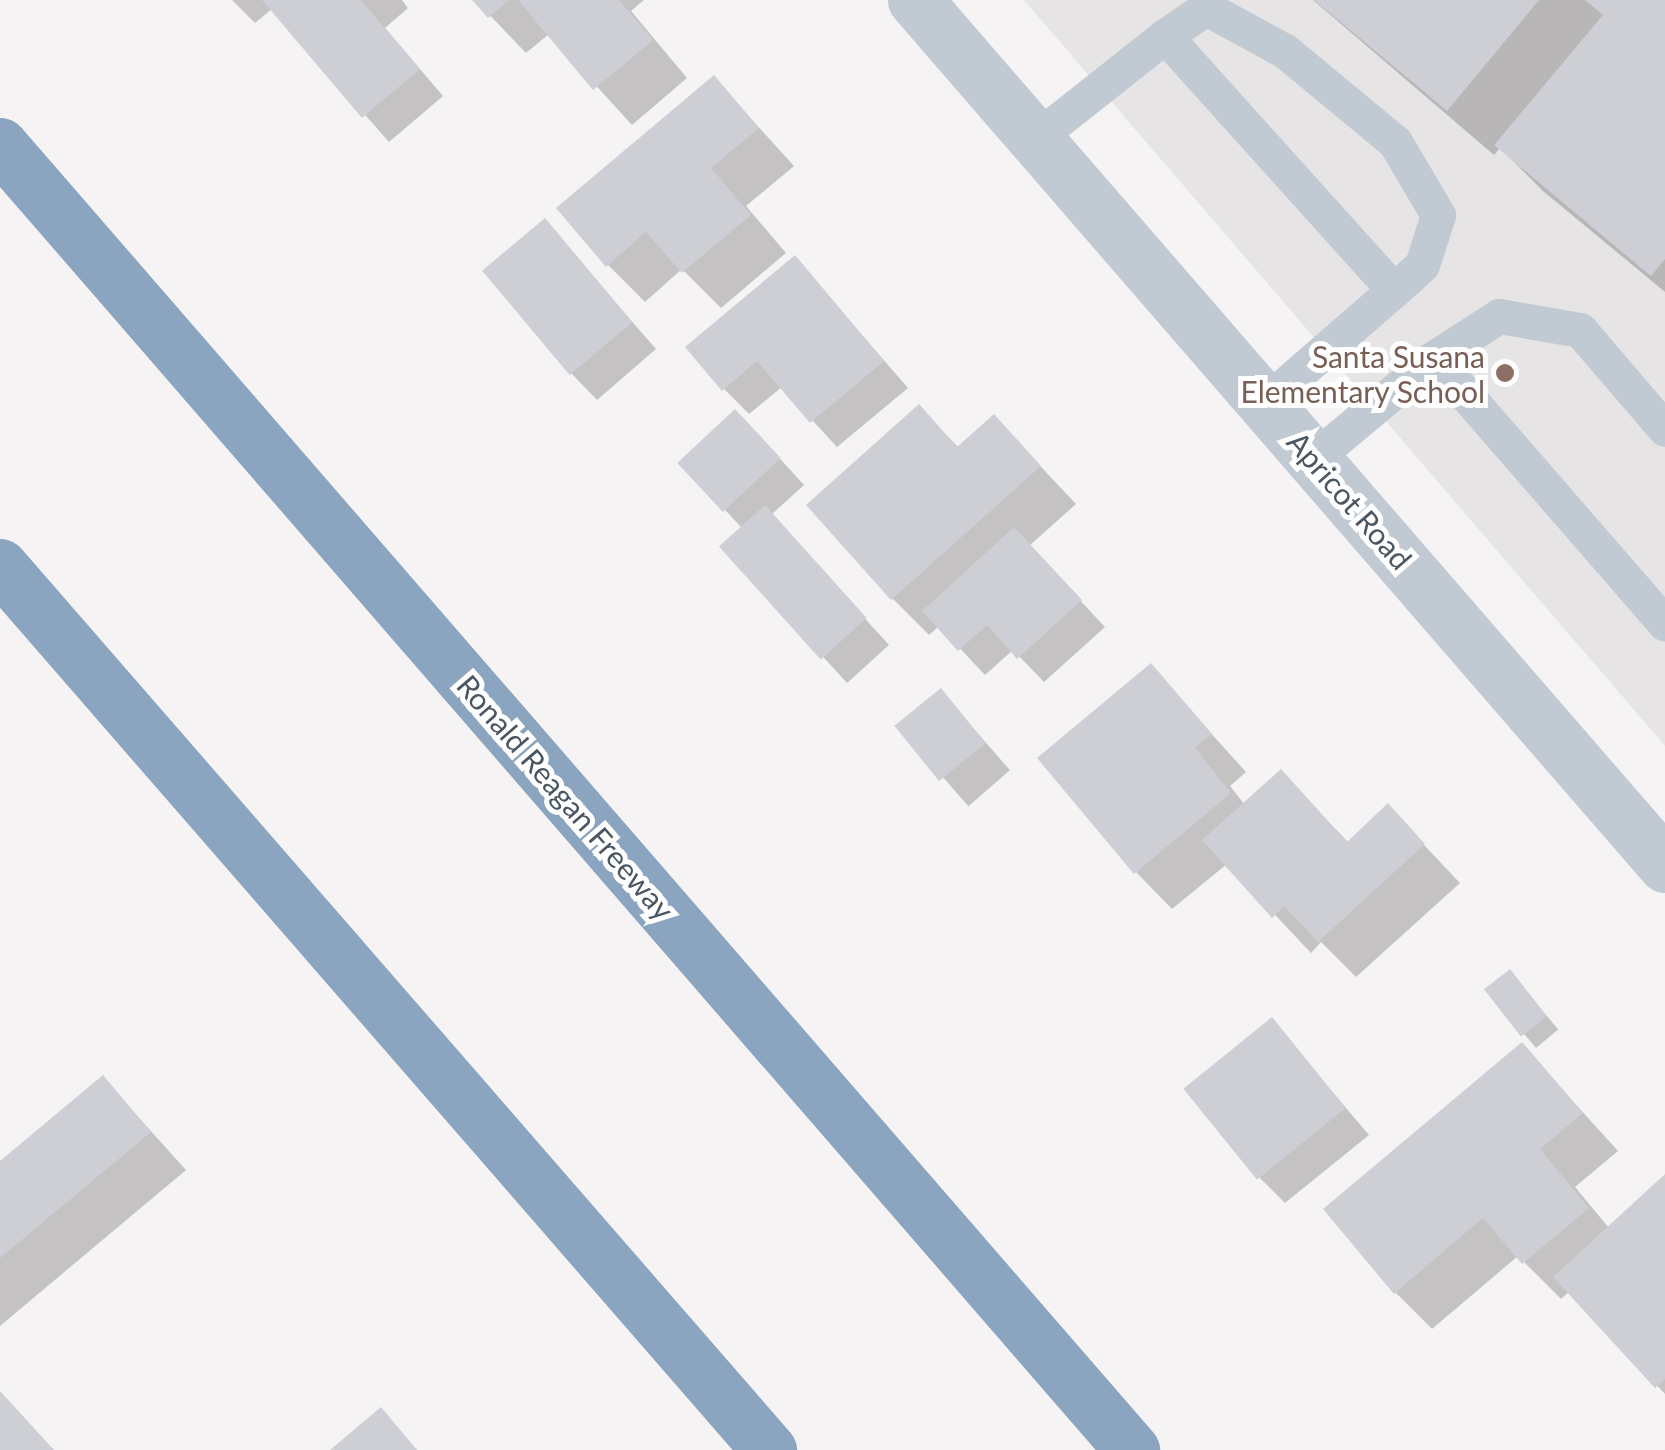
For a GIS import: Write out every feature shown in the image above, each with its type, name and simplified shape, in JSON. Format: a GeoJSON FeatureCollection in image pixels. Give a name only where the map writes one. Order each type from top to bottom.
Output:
{"type":"FeatureCollection","features":[{"type":"Feature","properties":{"kind":"highway","name":"Ronald Reagan Freeway"},"geometry":{"type":"LineString","coordinates":[[0,145],[1132,1450]]}},
{"type":"Feature","properties":{"kind":"highway"},"geometry":{"type":"LineString","coordinates":[[0,566],[769,1450]]}},
{"type":"Feature","properties":{"kind":"street","name":"Apricot Road"},"geometry":{"type":"LineString","coordinates":[[915,0],[1659,846]]}},
{"type":"Feature","properties":{"kind":"lane"},"geometry":{"type":"LineString","coordinates":[[1036,138],[1206,8],[1284,51],[1395,142],[1438,215],[1422,265],[1265,402]]}},
{"type":"Feature","properties":{"kind":"lane"},"geometry":{"type":"LineString","coordinates":[[1165,36],[1394,290]]}},
{"type":"Feature","properties":{"kind":"lane"},"geometry":{"type":"LineString","coordinates":[[1314,458],[1434,358],[1499,316],[1580,330],[1665,429]]}},
{"type":"Feature","properties":{"kind":"lane"},"geometry":{"type":"LineString","coordinates":[[1434,358],[1665,624]]}},
{"type":"Feature","properties":{"kind":"shaded area","name":"Santa Susana Elementary School"},"geometry":{"type":"Polygon","coordinates":[[[1024,0],[1665,0],[1665,746],[1024,0]]]}},
{"type":"Feature","properties":{"kind":"building"},"geometry":{"type":"Polygon","coordinates":[[[262,0],[361,0],[420,69],[362,118],[262,0]]]}},
{"type":"Feature","properties":{"kind":"building"},"geometry":{"type":"Polygon","coordinates":[[[472,0],[509,0],[488,18],[472,0]]]}},
{"type":"Feature","properties":{"kind":"building"},"geometry":{"type":"Polygon","coordinates":[[[518,0],[619,0],[653,40],[593,90],[518,0]]]}},
{"type":"Feature","properties":{"kind":"building"},"geometry":{"type":"Polygon","coordinates":[[[1314,0],[1539,0],[1447,111],[1314,0]]]}},
{"type":"Feature","properties":{"kind":"building"},"geometry":{"type":"Polygon","coordinates":[[[1585,0],[1665,0],[1665,259],[1651,276],[1494,145],[1603,15],[1585,0]]]}},
{"type":"Feature","properties":{"kind":"building"},"geometry":{"type":"Polygon","coordinates":[[[714,75],[759,128],[711,168],[751,215],[682,273],[646,232],[606,267],[556,208],[714,75]]]}},
{"type":"Feature","properties":{"kind":"building"},"geometry":{"type":"Polygon","coordinates":[[[545,218],[632,322],[570,375],[482,271],[545,218]]]}},
{"type":"Feature","properties":{"kind":"building"},"geometry":{"type":"Polygon","coordinates":[[[795,255],[884,361],[810,423],[757,361],[722,391],[685,347],[795,255]]]}},
{"type":"Feature","properties":{"kind":"building"},"geometry":{"type":"Polygon","coordinates":[[[919,404],[957,447],[994,414],[1041,466],[891,600],[806,505],[919,404]]]}},
{"type":"Feature","properties":{"kind":"building"},"geometry":{"type":"Polygon","coordinates":[[[735,409],[781,458],[723,512],[677,463],[735,409]]]}},
{"type":"Feature","properties":{"kind":"building"},"geometry":{"type":"Polygon","coordinates":[[[765,505],[867,618],[821,659],[719,546],[765,505]]]}},
{"type":"Feature","properties":{"kind":"building"},"geometry":{"type":"Polygon","coordinates":[[[1014,527],[1082,600],[1017,659],[987,625],[958,651],[922,611],[1014,527]]]}},
{"type":"Feature","properties":{"kind":"building"},"geometry":{"type":"Polygon","coordinates":[[[1151,663],[1212,734],[1195,748],[1231,793],[1134,874],[1037,758],[1151,663]]]}},
{"type":"Feature","properties":{"kind":"building"},"geometry":{"type":"Polygon","coordinates":[[[941,688],[986,743],[939,781],[894,726],[941,688]]]}},
{"type":"Feature","properties":{"kind":"building"},"geometry":{"type":"Polygon","coordinates":[[[1281,769],[1347,842],[1388,803],[1425,844],[1318,942],[1284,906],[1272,918],[1202,840],[1281,769]]]}},
{"type":"Feature","properties":{"kind":"building"},"geometry":{"type":"Polygon","coordinates":[[[1510,969],[1547,1016],[1521,1037],[1484,989],[1510,969]]]}},
{"type":"Feature","properties":{"kind":"building"},"geometry":{"type":"Polygon","coordinates":[[[1272,1017],[1346,1108],[1257,1180],[1183,1089],[1272,1017]]]}},
{"type":"Feature","properties":{"kind":"building"},"geometry":{"type":"Polygon","coordinates":[[[1522,1042],[1583,1113],[1540,1149],[1589,1208],[1522,1264],[1483,1218],[1394,1294],[1323,1209],[1522,1042]]]}},
{"type":"Feature","properties":{"kind":"building"},"geometry":{"type":"Polygon","coordinates":[[[103,1075],[151,1132],[0,1258],[0,1161],[103,1075]]]}},
{"type":"Feature","properties":{"kind":"building"},"geometry":{"type":"Polygon","coordinates":[[[1665,1174],[1665,1379],[1655,1388],[1553,1277],[1665,1174]]]}},
{"type":"Feature","properties":{"kind":"building"},"geometry":{"type":"Polygon","coordinates":[[[0,1391],[54,1450],[0,1450],[0,1391]]]}},
{"type":"Feature","properties":{"kind":"building"},"geometry":{"type":"Polygon","coordinates":[[[381,1407],[417,1450],[330,1450],[381,1407]]]}},
{"type":"Feature","properties":{"kind":"place","name":"Santa Susana Elementary School"},"geometry":{"type":"Point","coordinates":[1505,373]}}]}
